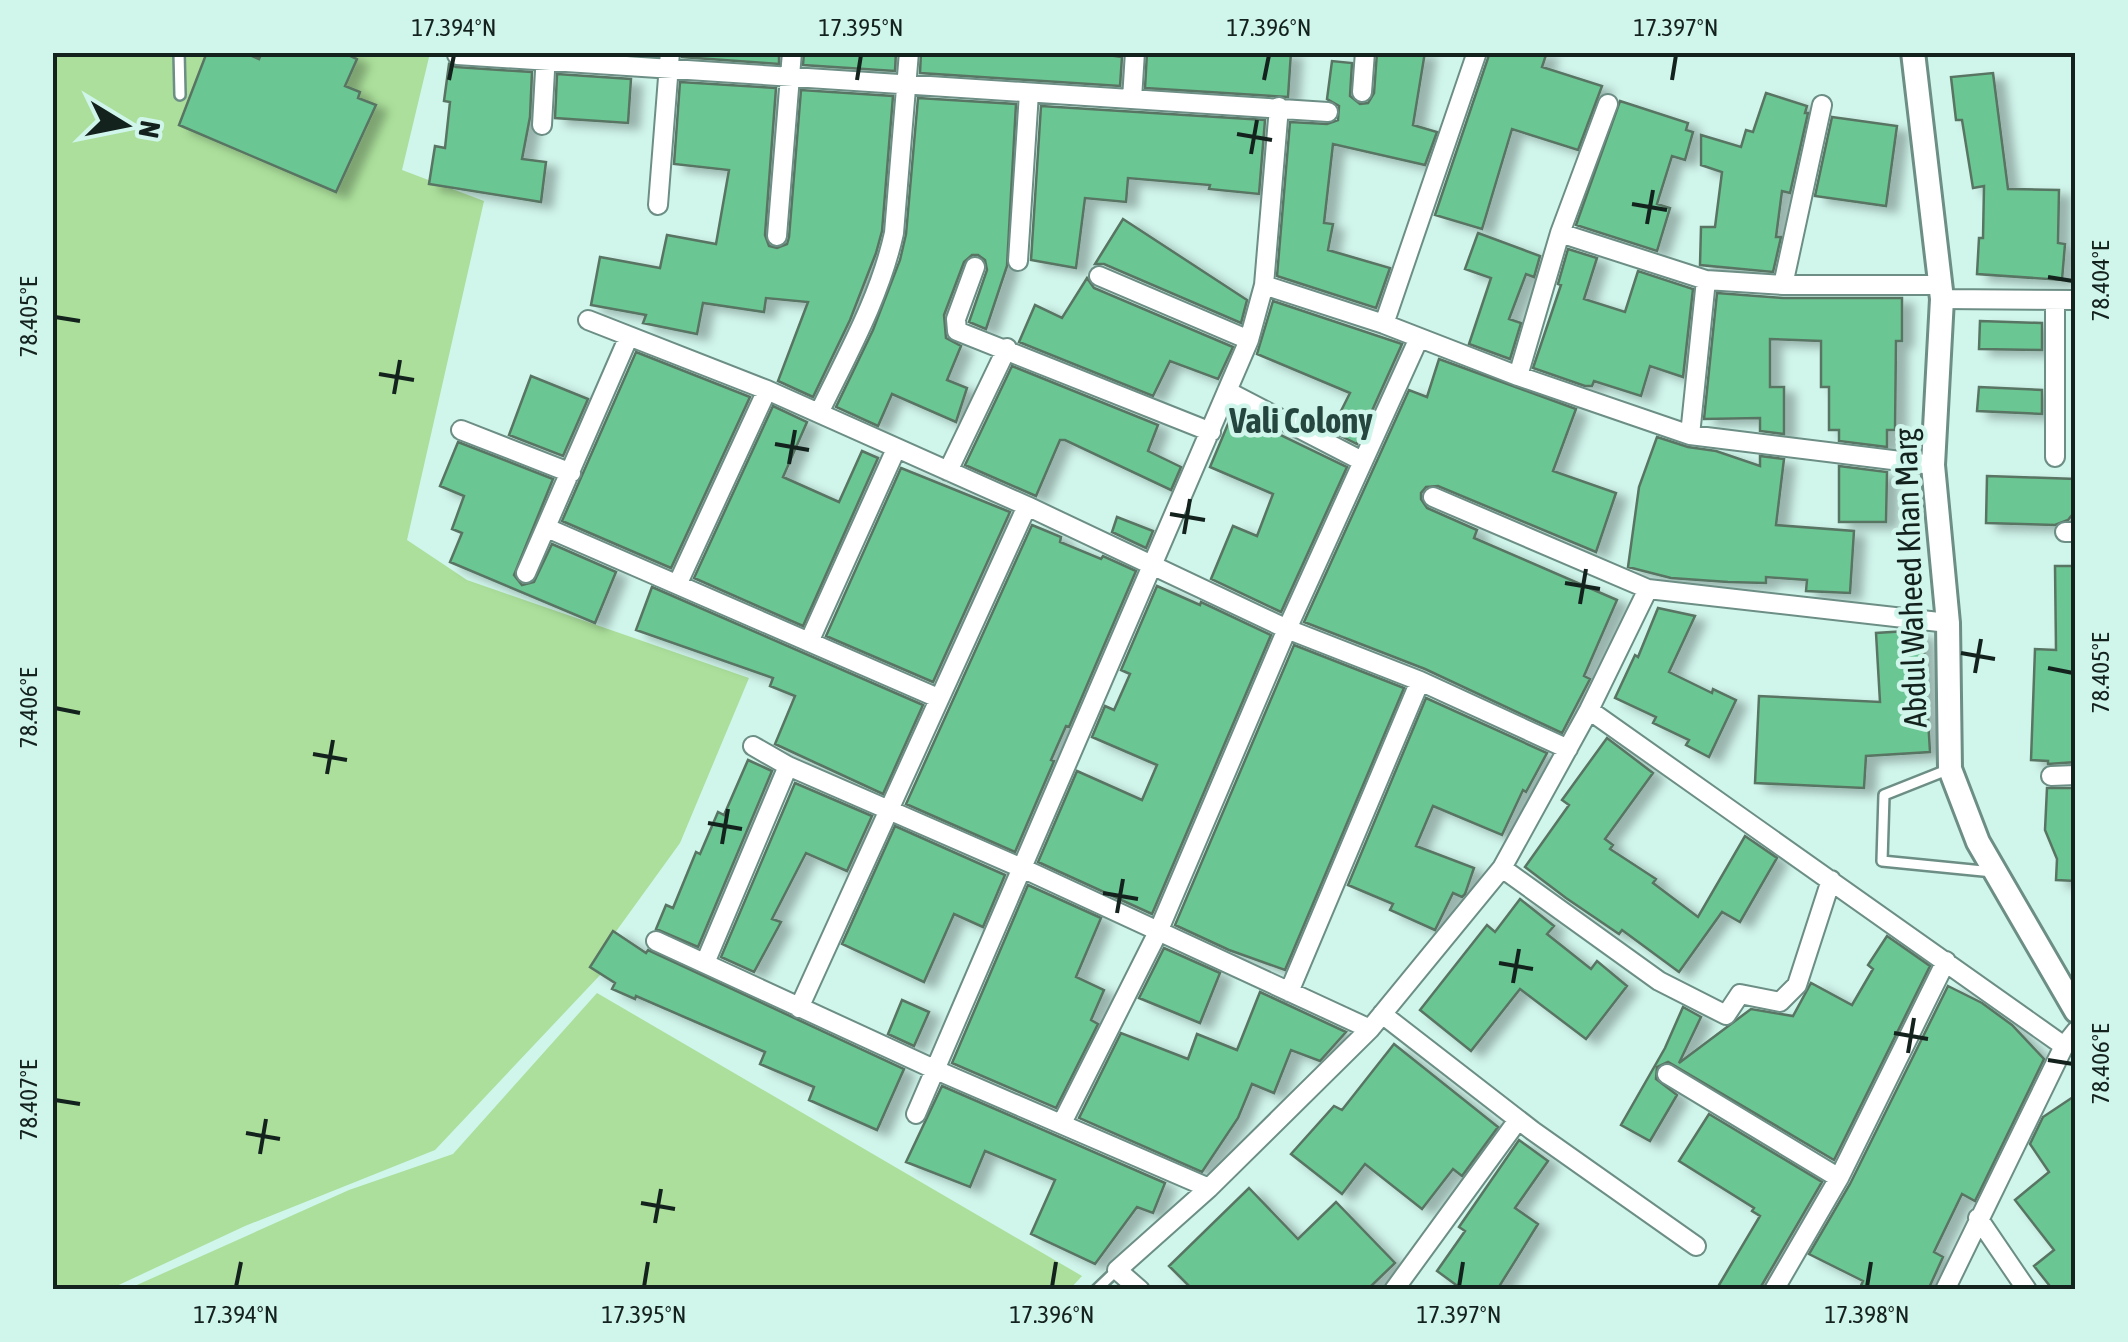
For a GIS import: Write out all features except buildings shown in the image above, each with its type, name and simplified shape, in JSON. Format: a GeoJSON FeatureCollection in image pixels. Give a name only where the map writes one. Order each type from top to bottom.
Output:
{"type":"FeatureCollection","features":[{"type":"Feature","properties":{"kind":"street"},"geometry":{"type":"LineString","coordinates":[[778,236],[792,52]]}},
{"type":"Feature","properties":{"kind":"street"},"geometry":{"type":"LineString","coordinates":[[819,413],[882,281],[889,257],[909,52]]}},
{"type":"Feature","properties":{"kind":"street"},"geometry":{"type":"LineString","coordinates":[[1132,99],[1135,52]]}},
{"type":"Feature","properties":{"kind":"street"},"geometry":{"type":"LineString","coordinates":[[1362,92],[1365,52]]}},
{"type":"Feature","properties":{"kind":"street"},"geometry":{"type":"LineString","coordinates":[[1384,324],[1477,52]]}},
{"type":"Feature","properties":{"kind":"street","name":"Abdul Waheed Khan Marg"},"geometry":{"type":"LineString","coordinates":[[1912,52],[1941,292],[1932,465],[1948,622],[1950,769],[1978,842],[2072,998]]}},
{"type":"Feature","properties":{"kind":"street"},"geometry":{"type":"LineString","coordinates":[[457,55],[670,61],[790,78],[1328,112]]}},
{"type":"Feature","properties":{"kind":"street"},"geometry":{"type":"LineString","coordinates":[[542,125],[546,57]]}},
{"type":"Feature","properties":{"kind":"street"},"geometry":{"type":"LineString","coordinates":[[658,205],[670,61]]}},
{"type":"Feature","properties":{"kind":"street"},"geometry":{"type":"LineString","coordinates":[[1018,261],[1029,93]]}},
{"type":"Feature","properties":{"kind":"street"},"geometry":{"type":"LineString","coordinates":[[1518,376],[1560,233],[1608,104]]}},
{"type":"Feature","properties":{"kind":"street"},"geometry":{"type":"LineString","coordinates":[[1783,286],[1822,105]]}},
{"type":"Feature","properties":{"kind":"street"},"geometry":{"type":"LineString","coordinates":[[916,1114],[1249,340],[1264,285],[1279,107]]}},
{"type":"Feature","properties":{"kind":"street"},"geometry":{"type":"LineString","coordinates":[[1560,233],[1706,280],[2076,300]]}},
{"type":"Feature","properties":{"kind":"street"},"geometry":{"type":"LineString","coordinates":[[975,267],[955,326],[957,331],[1211,432]]}},
{"type":"Feature","properties":{"kind":"street"},"geometry":{"type":"LineString","coordinates":[[1098,276],[1249,340]]}},
{"type":"Feature","properties":{"kind":"street"},"geometry":{"type":"LineString","coordinates":[[1690,436],[1706,280]]}},
{"type":"Feature","properties":{"kind":"street"},"geometry":{"type":"LineString","coordinates":[[1264,285],[1384,324],[1690,436],[1932,465]]}},
{"type":"Feature","properties":{"kind":"street"},"geometry":{"type":"LineString","coordinates":[[2055,300],[2055,457]]}},
{"type":"Feature","properties":{"kind":"street"},"geometry":{"type":"LineString","coordinates":[[588,320],[768,390],[1027,506],[1286,629],[1420,680],[1568,749]]}},
{"type":"Feature","properties":{"kind":"street"},"geometry":{"type":"LineString","coordinates":[[526,573],[630,336]]}},
{"type":"Feature","properties":{"kind":"street"},"geometry":{"type":"LineString","coordinates":[[1062,1124],[1158,932],[1286,629],[1420,338]]}},
{"type":"Feature","properties":{"kind":"street"},"geometry":{"type":"LineString","coordinates":[[948,471],[1007,348]]}},
{"type":"Feature","properties":{"kind":"street"},"geometry":{"type":"LineString","coordinates":[[678,583],[768,390]]}},
{"type":"Feature","properties":{"kind":"street"},"geometry":{"type":"LineString","coordinates":[[1228,391],[1362,461]]}},
{"type":"Feature","properties":{"kind":"street"},"geometry":{"type":"LineString","coordinates":[[461,430],[571,472]]}},
{"type":"Feature","properties":{"kind":"street"},"geometry":{"type":"LineString","coordinates":[[809,642],[896,449]]}},
{"type":"Feature","properties":{"kind":"street"},"geometry":{"type":"LineString","coordinates":[[1433,496],[1648,589],[1948,622]]}},
{"type":"Feature","properties":{"kind":"street"},"geometry":{"type":"LineString","coordinates":[[798,1008],[1027,506]]}},
{"type":"Feature","properties":{"kind":"street"},"geometry":{"type":"LineString","coordinates":[[548,528],[938,698]]}},
{"type":"Feature","properties":{"kind":"street"},"geometry":{"type":"LineString","coordinates":[[1140,1290],[1117,1270],[1209,1188],[1370,1030],[1502,868],[1589,710],[1648,589]]}},
{"type":"Feature","properties":{"kind":"street"},"geometry":{"type":"LineString","coordinates":[[1289,992],[1420,680]]}},
{"type":"Feature","properties":{"kind":"street"},"geometry":{"type":"LineString","coordinates":[[1589,710],[2064,1046]]}},
{"type":"Feature","properties":{"kind":"street"},"geometry":{"type":"LineString","coordinates":[[753,746],[788,766],[1024,869],[1370,1030]]}},
{"type":"Feature","properties":{"kind":"street"},"geometry":{"type":"LineString","coordinates":[[706,963],[788,766]]}},
{"type":"Feature","properties":{"kind":"street"},"geometry":{"type":"LineString","coordinates":[[2052,776],[2076,775]]}},
{"type":"Feature","properties":{"kind":"street"},"geometry":{"type":"LineString","coordinates":[[1502,868],[1659,982],[1726,1015],[1740,994],[1780,1002],[1797,985],[1831,880]]}},
{"type":"Feature","properties":{"kind":"street"},"geometry":{"type":"LineString","coordinates":[[656,941],[936,1070],[1209,1188]]}},
{"type":"Feature","properties":{"kind":"street"},"geometry":{"type":"LineString","coordinates":[[1774,1290],[1839,1178],[1946,961]]}},
{"type":"Feature","properties":{"kind":"street"},"geometry":{"type":"LineString","coordinates":[[1382,1014],[1518,1120],[1696,1246]]}},
{"type":"Feature","properties":{"kind":"street"},"geometry":{"type":"LineString","coordinates":[[1946,1290],[2064,1046],[2076,1031]]}},
{"type":"Feature","properties":{"kind":"street"},"geometry":{"type":"LineString","coordinates":[[1667,1074],[1839,1178]]}},
{"type":"Feature","properties":{"kind":"street"},"geometry":{"type":"LineString","coordinates":[[1394,1290],[1518,1120]]}},
{"type":"Feature","properties":{"kind":"street"},"geometry":{"type":"LineString","coordinates":[[1978,1218],[2028,1290]]}},
{"type":"Feature","properties":{"kind":"lane"},"geometry":{"type":"LineString","coordinates":[[179,52],[180,95]]}},
{"type":"Feature","properties":{"kind":"lane"},"geometry":{"type":"LineString","coordinates":[[1950,769],[1884,795],[1882,861],[1996,872]]}},
{"type":"Feature","properties":{"kind":"lane"},"geometry":{"type":"LineString","coordinates":[[1096,1290],[1117,1270]]}},
{"type":"Feature","properties":{"kind":"green space"},"geometry":{"type":"Polygon","coordinates":[[[52,53],[430,53],[402,170],[484,201],[407,540],[467,580],[749,678],[680,843],[591,966],[601,974],[435,1150],[245,1226],[108,1290],[52,1289],[52,53]]]}},
{"type":"Feature","properties":{"kind":"green space"},"geometry":{"type":"Polygon","coordinates":[[[597,993],[1082,1276],[1069,1290],[128,1289],[349,1190],[453,1154],[597,993]]]}},
{"type":"Feature","properties":{"kind":"district","name":"Vali Colony"},"geometry":{"type":"Point","coordinates":[1301,420]}}]}
